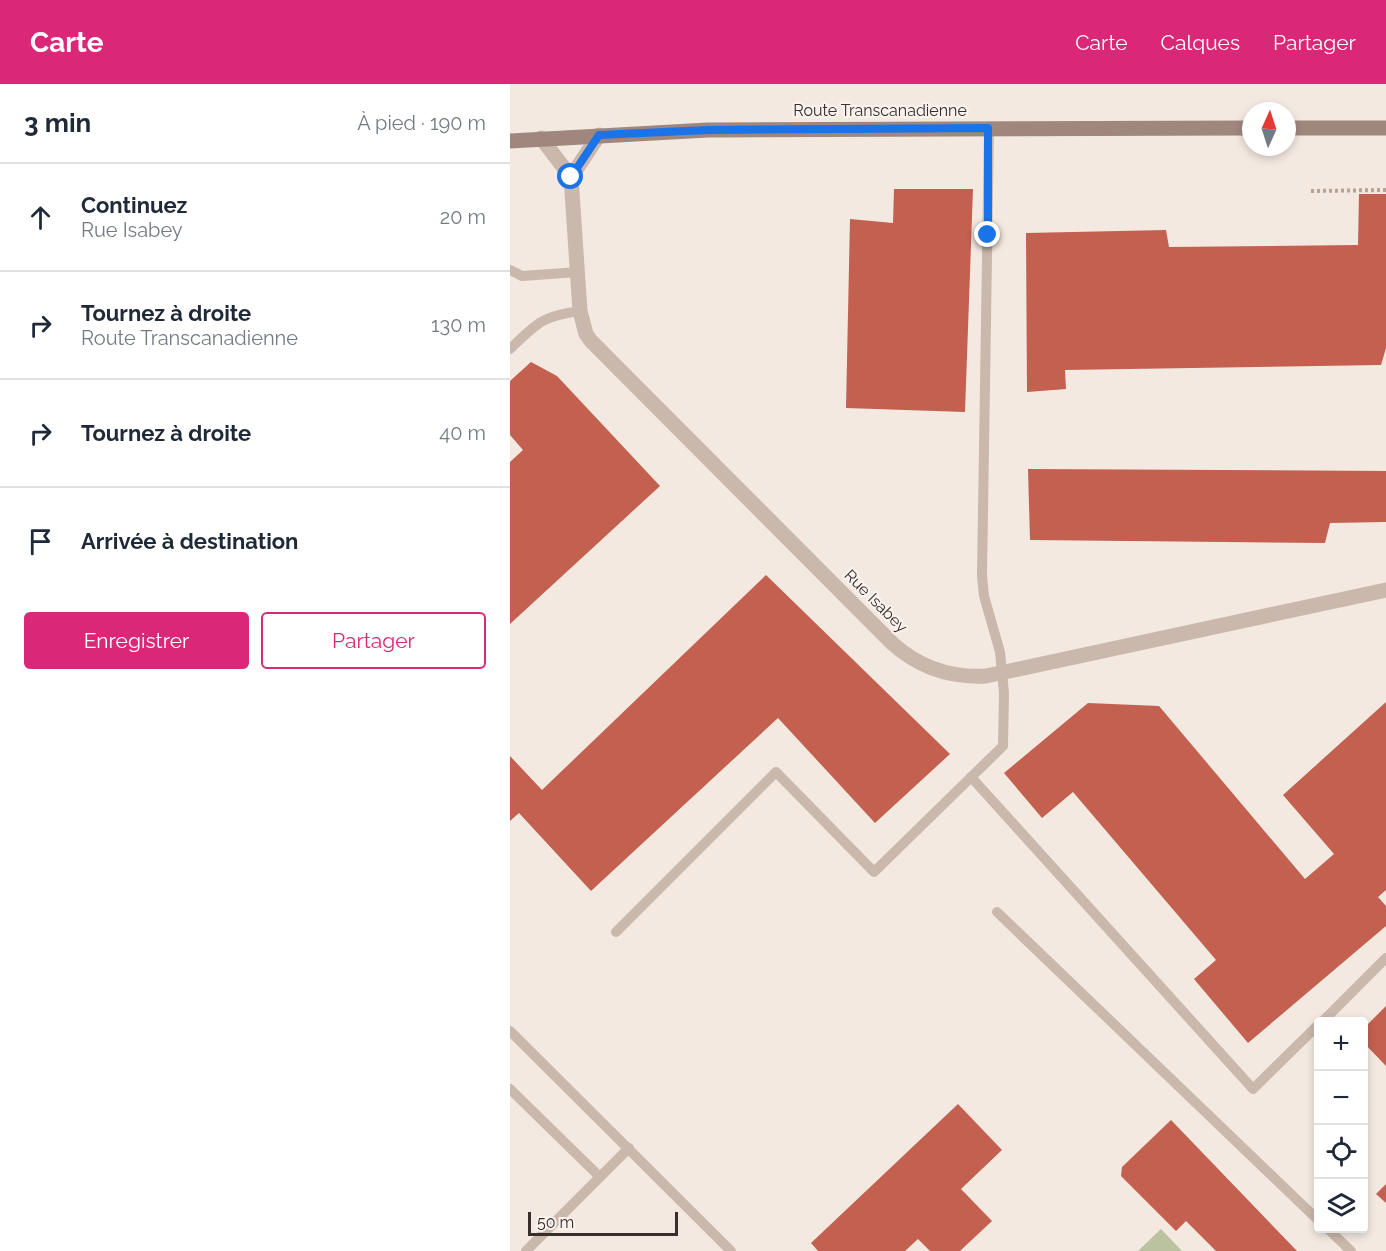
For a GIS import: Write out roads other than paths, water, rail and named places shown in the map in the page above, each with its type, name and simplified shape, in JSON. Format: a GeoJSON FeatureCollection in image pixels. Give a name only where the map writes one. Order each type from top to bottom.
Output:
{"type":"FeatureCollection","features":[{"type":"Feature","properties":{"kind":"main road","name":"Route Transcanadienne"},"geometry":{"type":"LineString","coordinates":[[510,141],[719,129],[1242,128]]}},
{"type":"Feature","properties":{"kind":"main road"},"geometry":{"type":"LineString","coordinates":[[1296,128],[1386,128]]}},
{"type":"Feature","properties":{"kind":"street"},"geometry":{"type":"LineString","coordinates":[[541,138],[571,177],[599,135]]}},
{"type":"Feature","properties":{"kind":"street","name":"Rue Isabey"},"geometry":{"type":"LineString","coordinates":[[571,177],[580,311],[586,334],[598,350],[901,651],[919,662],[951,674],[973,677],[1002,673],[1386,590]]}},
{"type":"Feature","properties":{"kind":"lane"},"geometry":{"type":"LineString","coordinates":[[616,932],[776,772],[874,872],[1003,746],[1002,673],[997,637],[988,614],[982,576],[988,128]]}},
{"type":"Feature","properties":{"kind":"lane"},"geometry":{"type":"LineString","coordinates":[[510,270],[522,276],[578,272]]}},
{"type":"Feature","properties":{"kind":"lane"},"geometry":{"type":"LineString","coordinates":[[510,349],[543,319],[580,311]]}},
{"type":"Feature","properties":{"kind":"lane"},"geometry":{"type":"LineString","coordinates":[[971,777],[1253,1089],[1314,1029]]}},
{"type":"Feature","properties":{"kind":"lane"},"geometry":{"type":"LineString","coordinates":[[997,912],[1314,1216]]}},
{"type":"Feature","properties":{"kind":"lane"},"geometry":{"type":"LineString","coordinates":[[1327,1017],[1386,958]]}},
{"type":"Feature","properties":{"kind":"lane"},"geometry":{"type":"LineString","coordinates":[[510,1031],[731,1251]]}},
{"type":"Feature","properties":{"kind":"lane"},"geometry":{"type":"LineString","coordinates":[[510,1089],[600,1178]]}},
{"type":"Feature","properties":{"kind":"lane"},"geometry":{"type":"LineString","coordinates":[[526,1251],[629,1148]]}},
{"type":"Feature","properties":{"kind":"lane"},"geometry":{"type":"LineString","coordinates":[[1332,1233],[1351,1251]]}}]}
